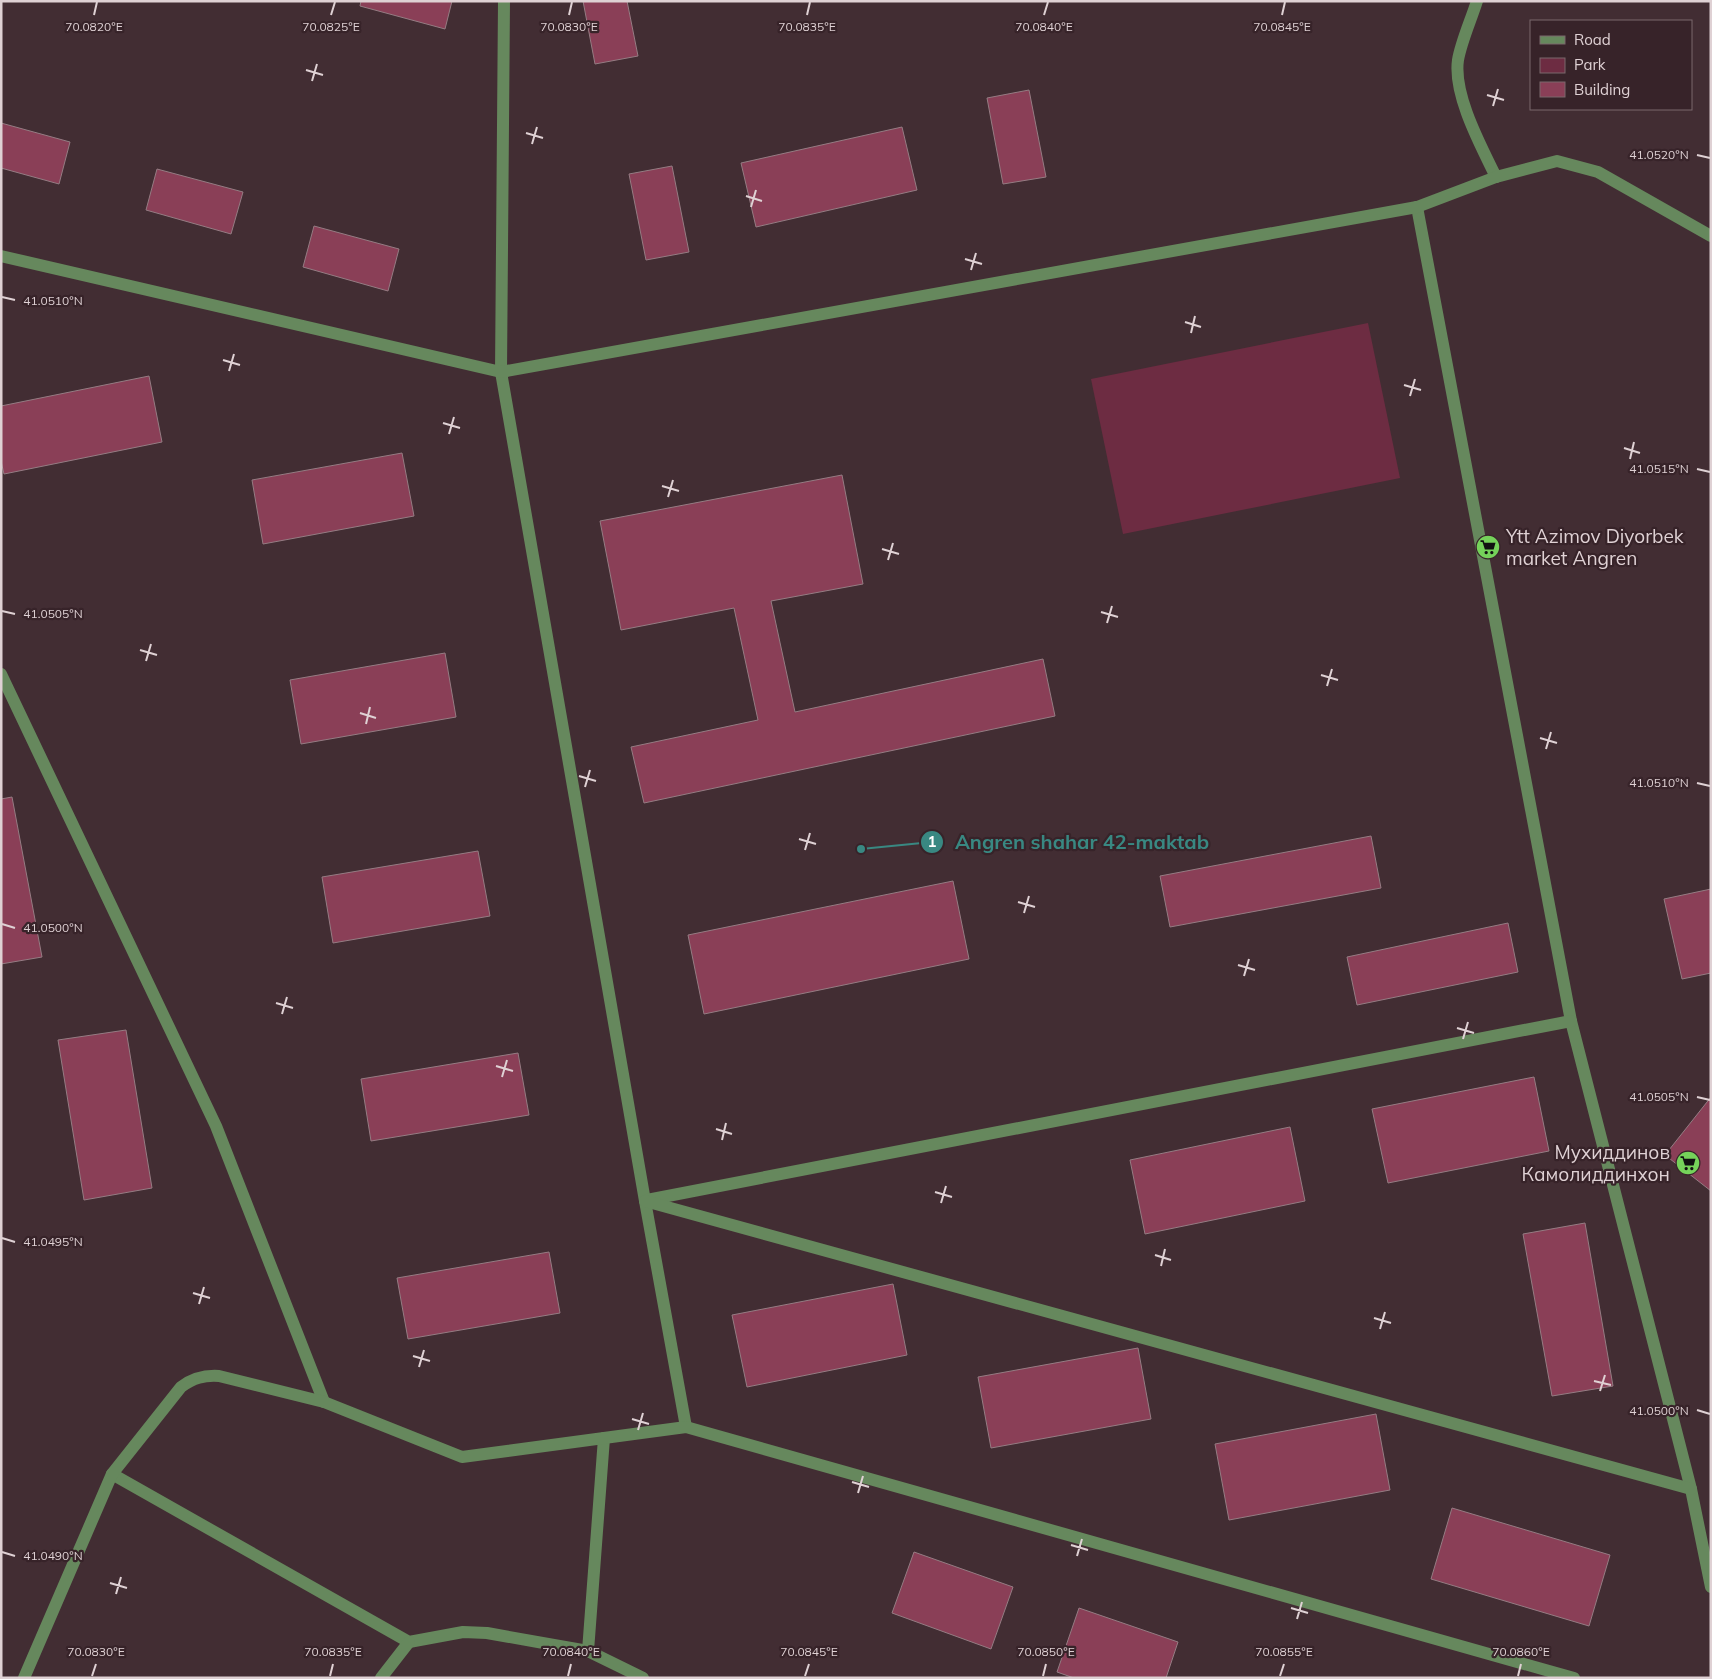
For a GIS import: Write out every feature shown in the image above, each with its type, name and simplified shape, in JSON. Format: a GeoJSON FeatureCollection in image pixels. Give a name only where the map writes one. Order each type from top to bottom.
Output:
{"type":"FeatureCollection","features":[{"type":"Feature","properties":{"kind":"street"},"geometry":{"type":"LineString","coordinates":[[504,1],[501,372],[686,1427]]}},
{"type":"Feature","properties":{"kind":"street"},"geometry":{"type":"LineString","coordinates":[[1477,1],[1458,61],[1460,91],[1474,131],[1496,177]]}},
{"type":"Feature","properties":{"kind":"street"},"geometry":{"type":"LineString","coordinates":[[1,256],[501,372],[1417,207],[1496,177],[1557,161],[1598,172],[1711,236]]}},
{"type":"Feature","properties":{"kind":"street"},"geometry":{"type":"LineString","coordinates":[[1417,207],[1571,1022],[1692,1489],[1711,1587]]}},
{"type":"Feature","properties":{"kind":"street"},"geometry":{"type":"LineString","coordinates":[[1,674],[216,1126],[324,1402]]}},
{"type":"Feature","properties":{"kind":"street"},"geometry":{"type":"LineString","coordinates":[[645,1201],[1571,1022]]}},
{"type":"Feature","properties":{"kind":"street"},"geometry":{"type":"LineString","coordinates":[[645,1201],[1692,1489]]}},
{"type":"Feature","properties":{"kind":"street"},"geometry":{"type":"LineString","coordinates":[[24,1678],[112,1474],[181,1387],[199,1377],[219,1376],[324,1402],[462,1457],[686,1427],[1574,1678]]}},
{"type":"Feature","properties":{"kind":"street"},"geometry":{"type":"LineString","coordinates":[[588,1651],[604,1438]]}},
{"type":"Feature","properties":{"kind":"street"},"geometry":{"type":"LineString","coordinates":[[112,1474],[409,1642],[464,1632],[487,1632],[588,1651],[643,1678]]}},
{"type":"Feature","properties":{"kind":"street"},"geometry":{"type":"LineString","coordinates":[[380,1678],[409,1642]]}},
{"type":"Feature","properties":{"kind":"green space"},"geometry":{"type":"Polygon","coordinates":[[[1368,323],[1400,478],[1123,534],[1091,379],[1368,323]]]}},
{"type":"Feature","properties":{"kind":"building"},"geometry":{"type":"Polygon","coordinates":[[[361,1],[452,1],[445,29],[360,6],[361,1]]]}},
{"type":"Feature","properties":{"kind":"building"},"geometry":{"type":"Polygon","coordinates":[[[583,1],[627,1],[638,56],[595,64],[583,1]]]}},
{"type":"Feature","properties":{"kind":"building"},"geometry":{"type":"Polygon","coordinates":[[[1029,90],[1046,177],[1003,184],[987,98],[1029,90]]]}},
{"type":"Feature","properties":{"kind":"building"},"geometry":{"type":"Polygon","coordinates":[[[1,123],[70,142],[59,184],[1,168],[1,123]]]}},
{"type":"Feature","properties":{"kind":"building"},"geometry":{"type":"Polygon","coordinates":[[[902,127],[917,190],[756,227],[741,163],[902,127]]]}},
{"type":"Feature","properties":{"kind":"building"},"geometry":{"type":"Polygon","coordinates":[[[672,166],[689,252],[646,260],[629,174],[672,166]]]}},
{"type":"Feature","properties":{"kind":"building"},"geometry":{"type":"Polygon","coordinates":[[[157,169],[243,192],[231,234],[146,210],[157,169]]]}},
{"type":"Feature","properties":{"kind":"building"},"geometry":{"type":"Polygon","coordinates":[[[314,226],[399,249],[388,291],[303,267],[314,226]]]}},
{"type":"Feature","properties":{"kind":"building"},"geometry":{"type":"Polygon","coordinates":[[[149,376],[162,442],[4,474],[1,461],[1,406],[149,376]]]}},
{"type":"Feature","properties":{"kind":"building"},"geometry":{"type":"Polygon","coordinates":[[[402,453],[414,516],[263,544],[252,480],[402,453]]]}},
{"type":"Feature","properties":{"kind":"building"},"geometry":{"type":"Polygon","coordinates":[[[842,475],[863,584],[771,601],[795,712],[1043,659],[1055,716],[644,803],[631,747],[758,720],[734,608],[621,630],[600,521],[842,475]]]}},
{"type":"Feature","properties":{"kind":"building"},"geometry":{"type":"Polygon","coordinates":[[[445,653],[456,717],[301,744],[290,680],[445,653]]]}},
{"type":"Feature","properties":{"kind":"building"},"geometry":{"type":"Polygon","coordinates":[[[12,797],[42,957],[1,964],[1,799],[12,797]]]}},
{"type":"Feature","properties":{"kind":"building"},"geometry":{"type":"Polygon","coordinates":[[[1371,836],[1381,888],[1170,927],[1160,876],[1371,836]]]}},
{"type":"Feature","properties":{"kind":"building"},"geometry":{"type":"Polygon","coordinates":[[[478,851],[490,916],[333,943],[322,877],[478,851]]]}},
{"type":"Feature","properties":{"kind":"building"},"geometry":{"type":"Polygon","coordinates":[[[953,881],[969,959],[704,1014],[688,935],[953,881]]]}},
{"type":"Feature","properties":{"kind":"building"},"geometry":{"type":"Polygon","coordinates":[[[1711,889],[1711,973],[1682,979],[1664,899],[1711,889]]]}},
{"type":"Feature","properties":{"kind":"building"},"geometry":{"type":"Polygon","coordinates":[[[1508,923],[1518,972],[1357,1005],[1347,957],[1508,923]]]}},
{"type":"Feature","properties":{"kind":"building"},"geometry":{"type":"Polygon","coordinates":[[[126,1030],[152,1188],[84,1200],[58,1040],[126,1030]]]}},
{"type":"Feature","properties":{"kind":"building"},"geometry":{"type":"Polygon","coordinates":[[[518,1053],[529,1115],[371,1141],[361,1079],[518,1053]]]}},
{"type":"Feature","properties":{"kind":"building"},"geometry":{"type":"Polygon","coordinates":[[[1534,1077],[1549,1151],[1388,1183],[1372,1109],[1534,1077]]]}},
{"type":"Feature","properties":{"kind":"building"},"geometry":{"type":"Polygon","coordinates":[[[1711,1097],[1711,1191],[1665,1155],[1711,1097]]]}},
{"type":"Feature","properties":{"kind":"building"},"geometry":{"type":"Polygon","coordinates":[[[1290,1127],[1305,1201],[1145,1234],[1130,1160],[1290,1127]]]}},
{"type":"Feature","properties":{"kind":"building"},"geometry":{"type":"Polygon","coordinates":[[[1585,1223],[1613,1386],[1552,1396],[1523,1234],[1585,1223]]]}},
{"type":"Feature","properties":{"kind":"building"},"geometry":{"type":"Polygon","coordinates":[[[549,1252],[560,1313],[408,1339],[397,1278],[549,1252]]]}},
{"type":"Feature","properties":{"kind":"building"},"geometry":{"type":"Polygon","coordinates":[[[893,1284],[907,1355],[747,1387],[732,1315],[893,1284]]]}},
{"type":"Feature","properties":{"kind":"building"},"geometry":{"type":"Polygon","coordinates":[[[1138,1348],[1151,1419],[991,1448],[978,1377],[1138,1348]]]}},
{"type":"Feature","properties":{"kind":"building"},"geometry":{"type":"Polygon","coordinates":[[[1376,1414],[1390,1490],[1229,1520],[1215,1444],[1376,1414]]]}},
{"type":"Feature","properties":{"kind":"building"},"geometry":{"type":"Polygon","coordinates":[[[1452,1508],[1610,1555],[1589,1626],[1431,1579],[1452,1508]]]}},
{"type":"Feature","properties":{"kind":"building"},"geometry":{"type":"Polygon","coordinates":[[[914,1552],[1013,1587],[991,1649],[892,1613],[914,1552]]]}},
{"type":"Feature","properties":{"kind":"building"},"geometry":{"type":"Polygon","coordinates":[[[1079,1608],[1178,1642],[1166,1678],[1074,1678],[1057,1672],[1079,1608]]]}},
{"type":"Feature","properties":{"kind":"place","name":"Ytt Azimov Diyorbek market Angren"},"geometry":{"type":"Point","coordinates":[1488,547]}},
{"type":"Feature","properties":{"kind":"place","name":"Angren shahar 42-maktab"},"geometry":{"type":"Point","coordinates":[861,849]}},
{"type":"Feature","properties":{"kind":"place","name":"Мухиддинов Камолиддинхон"},"geometry":{"type":"Point","coordinates":[1688,1163]}}]}
